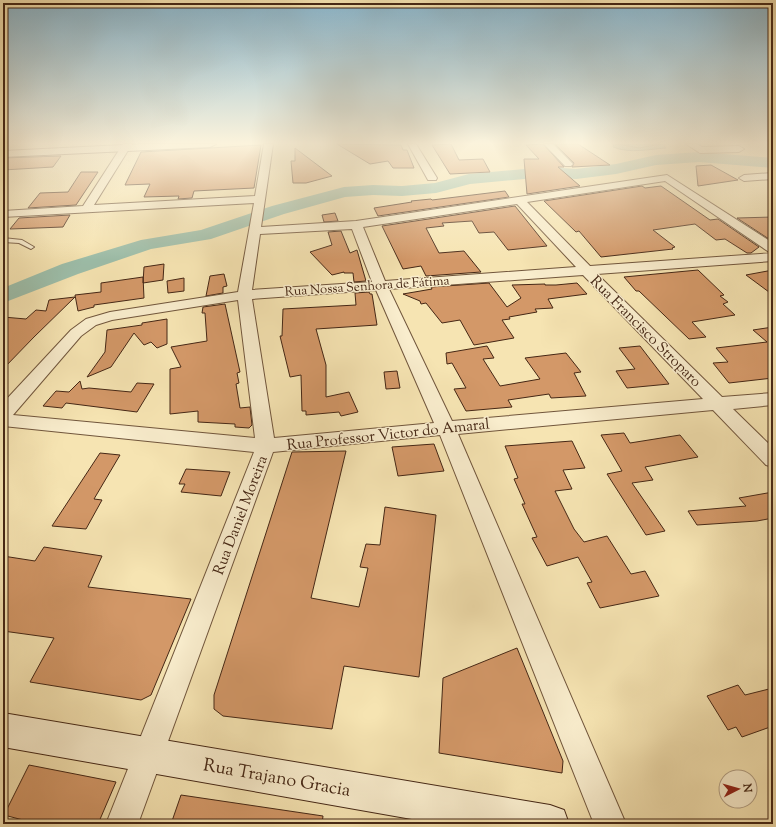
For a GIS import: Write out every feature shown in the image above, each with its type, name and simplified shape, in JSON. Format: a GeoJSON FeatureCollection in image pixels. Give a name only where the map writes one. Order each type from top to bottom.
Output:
{"type":"FeatureCollection","features":[{"type":"Feature","properties":{"kind":"main road","name":"Rua Trajano Gracia"},"geometry":{"type":"LineString","coordinates":[[3,730],[150,754],[550,824]]}},
{"type":"Feature","properties":{"kind":"street"},"geometry":{"type":"LineString","coordinates":[[86,210],[103,183]]}},
{"type":"Feature","properties":{"kind":"street","name":"Rua Daniel Moreira"},"geometry":{"type":"LineString","coordinates":[[122,824],[150,754],[266,446],[244,295],[263,183]]}},
{"type":"Feature","properties":{"kind":"street"},"geometry":{"type":"LineString","coordinates":[[256,231],[356,225],[638,183]]}},
{"type":"Feature","properties":{"kind":"street"},"geometry":{"type":"LineString","coordinates":[[674,183],[773,249]]}},
{"type":"Feature","properties":{"kind":"street"},"geometry":{"type":"LineString","coordinates":[[3,214],[261,199]]}},
{"type":"Feature","properties":{"kind":"street","name":"Rua Francisco Stroparo"},"geometry":{"type":"LineString","coordinates":[[520,201],[585,269],[720,404],[773,460]]}},
{"type":"Feature","properties":{"kind":"street"},"geometry":{"type":"LineString","coordinates":[[356,225],[380,284],[446,428],[610,824]]}},
{"type":"Feature","properties":{"kind":"street","name":"Rua Nossa Senhora de Fátima"},"geometry":{"type":"LineString","coordinates":[[3,414],[76,332],[91,322],[110,316],[244,295],[585,269],[773,257]]}},
{"type":"Feature","properties":{"kind":"street","name":"Rua Professor Victor do Amaral"},"geometry":{"type":"LineString","coordinates":[[3,420],[266,446],[446,428],[773,399]]}},
{"type":"Feature","properties":{"kind":"lane"},"geometry":{"type":"LineString","coordinates":[[3,240],[20,241],[31,247]]}},
{"type":"Feature","properties":{"kind":"building"},"geometry":{"type":"Polygon","coordinates":[[[74,183],[91,183],[76,205],[28,208],[40,193],[68,192],[74,183]]]}},
{"type":"Feature","properties":{"kind":"building"},"geometry":{"type":"Polygon","coordinates":[[[126,183],[255,183],[254,188],[194,191],[192,198],[178,199],[179,196],[144,197],[150,184],[125,185],[126,183]]]}},
{"type":"Feature","properties":{"kind":"building"},"geometry":{"type":"Polygon","coordinates":[[[526,183],[576,183],[580,186],[527,194],[526,183]]]}},
{"type":"Feature","properties":{"kind":"building"},"geometry":{"type":"Polygon","coordinates":[[[698,183],[721,183],[698,186],[698,183]]]}},
{"type":"Feature","properties":{"kind":"building"},"geometry":{"type":"Polygon","coordinates":[[[642,186],[645,188],[661,186],[710,220],[718,219],[759,247],[751,253],[747,253],[725,239],[716,240],[695,224],[653,230],[675,247],[672,248],[673,249],[601,257],[579,231],[576,232],[544,201],[642,186]]]}},
{"type":"Feature","properties":{"kind":"building"},"geometry":{"type":"Polygon","coordinates":[[[505,191],[509,197],[378,216],[374,208],[412,202],[411,201],[432,200],[505,191]]]}},
{"type":"Feature","properties":{"kind":"building"},"geometry":{"type":"Polygon","coordinates":[[[515,206],[547,246],[508,250],[494,232],[479,233],[472,221],[442,223],[444,226],[426,228],[439,253],[464,251],[481,272],[426,276],[421,266],[403,269],[382,226],[515,206]]]}},
{"type":"Feature","properties":{"kind":"building"},"geometry":{"type":"Polygon","coordinates":[[[335,213],[338,221],[324,222],[322,215],[335,213]]]}},
{"type":"Feature","properties":{"kind":"building"},"geometry":{"type":"Polygon","coordinates":[[[70,215],[63,227],[10,229],[19,218],[70,215]]]}},
{"type":"Feature","properties":{"kind":"building"},"geometry":{"type":"Polygon","coordinates":[[[773,217],[773,236],[769,239],[737,218],[773,217]]]}},
{"type":"Feature","properties":{"kind":"building"},"geometry":{"type":"Polygon","coordinates":[[[341,231],[350,253],[357,250],[366,281],[354,282],[353,273],[344,272],[332,275],[310,252],[332,245],[328,232],[341,231]]]}},
{"type":"Feature","properties":{"kind":"building"},"geometry":{"type":"Polygon","coordinates":[[[164,264],[163,280],[143,283],[144,267],[164,264]]]}},
{"type":"Feature","properties":{"kind":"building"},"geometry":{"type":"Polygon","coordinates":[[[698,270],[724,295],[720,296],[728,302],[723,304],[735,315],[692,322],[706,337],[689,339],[639,291],[636,291],[624,277],[698,270]]]}},
{"type":"Feature","properties":{"kind":"building"},"geometry":{"type":"Polygon","coordinates":[[[773,270],[773,295],[746,275],[773,270]]]}},
{"type":"Feature","properties":{"kind":"building"},"geometry":{"type":"Polygon","coordinates":[[[224,274],[227,286],[223,287],[223,293],[206,296],[210,276],[224,274]]]}},
{"type":"Feature","properties":{"kind":"building"},"geometry":{"type":"Polygon","coordinates":[[[143,277],[144,298],[94,305],[94,307],[78,311],[75,295],[101,292],[101,283],[143,277]]]}},
{"type":"Feature","properties":{"kind":"building"},"geometry":{"type":"Polygon","coordinates":[[[184,278],[184,291],[168,293],[167,281],[184,278]]]}},
{"type":"Feature","properties":{"kind":"building"},"geometry":{"type":"Polygon","coordinates":[[[489,283],[507,307],[521,298],[512,285],[556,285],[577,283],[587,294],[548,299],[553,308],[535,309],[537,312],[509,317],[510,319],[502,320],[514,338],[474,345],[460,320],[442,323],[426,303],[421,304],[420,301],[403,294],[432,289],[431,287],[489,283]]]}},
{"type":"Feature","properties":{"kind":"building"},"geometry":{"type":"Polygon","coordinates":[[[369,292],[372,294],[377,325],[316,329],[326,365],[326,397],[349,392],[358,412],[341,416],[339,412],[306,415],[306,411],[302,411],[301,375],[290,377],[280,336],[282,336],[283,309],[356,305],[355,293],[369,292]]]}},
{"type":"Feature","properties":{"kind":"building"},"geometry":{"type":"Polygon","coordinates":[[[75,297],[3,369],[3,317],[26,319],[36,310],[46,311],[49,300],[75,297]]]}},
{"type":"Feature","properties":{"kind":"building"},"geometry":{"type":"Polygon","coordinates":[[[225,304],[240,372],[237,373],[239,383],[236,384],[240,408],[250,407],[252,425],[249,428],[235,427],[235,424],[198,422],[198,411],[170,414],[170,369],[181,367],[171,347],[207,341],[205,313],[202,313],[203,307],[225,304]]]}},
{"type":"Feature","properties":{"kind":"building"},"geometry":{"type":"Polygon","coordinates":[[[167,319],[167,344],[157,348],[151,342],[144,345],[134,333],[111,367],[87,377],[105,352],[107,330],[142,325],[142,323],[167,319]]]}},
{"type":"Feature","properties":{"kind":"building"},"geometry":{"type":"Polygon","coordinates":[[[773,327],[773,378],[729,383],[713,363],[728,362],[716,348],[767,342],[753,330],[773,327]]]}},
{"type":"Feature","properties":{"kind":"building"},"geometry":{"type":"Polygon","coordinates":[[[487,346],[494,358],[483,359],[500,386],[540,379],[525,358],[566,353],[581,372],[574,373],[586,396],[551,398],[549,394],[508,400],[512,407],[466,411],[454,389],[466,388],[452,363],[447,364],[446,353],[487,346]]]}},
{"type":"Feature","properties":{"kind":"building"},"geometry":{"type":"Polygon","coordinates":[[[640,346],[669,384],[627,388],[616,371],[635,369],[619,348],[640,346]]]}},
{"type":"Feature","properties":{"kind":"building"},"geometry":{"type":"Polygon","coordinates":[[[397,371],[400,388],[386,389],[384,372],[397,371]]]}},
{"type":"Feature","properties":{"kind":"building"},"geometry":{"type":"Polygon","coordinates":[[[80,381],[82,389],[89,388],[131,392],[137,383],[154,384],[137,412],[66,403],[62,408],[43,406],[56,391],[69,392],[80,381]]]}},
{"type":"Feature","properties":{"kind":"building"},"geometry":{"type":"Polygon","coordinates":[[[624,433],[630,443],[680,435],[698,457],[645,467],[653,480],[632,483],[665,531],[646,535],[607,474],[622,471],[601,435],[624,433]]]}},
{"type":"Feature","properties":{"kind":"building"},"geometry":{"type":"Polygon","coordinates":[[[572,441],[585,468],[563,470],[572,489],[555,491],[574,529],[584,542],[607,536],[631,574],[645,571],[659,596],[600,608],[587,583],[592,582],[578,557],[547,566],[532,538],[537,537],[522,504],[525,504],[514,479],[518,478],[505,446],[572,441]]]}},
{"type":"Feature","properties":{"kind":"building"},"geometry":{"type":"Polygon","coordinates":[[[434,444],[444,471],[398,476],[392,447],[434,444]]]}},
{"type":"Feature","properties":{"kind":"building"},"geometry":{"type":"Polygon","coordinates":[[[346,451],[311,598],[359,607],[368,568],[360,567],[366,544],[380,545],[385,507],[436,515],[419,677],[344,666],[332,729],[223,716],[214,709],[214,695],[292,452],[346,451]]]}},
{"type":"Feature","properties":{"kind":"building"},"geometry":{"type":"Polygon","coordinates":[[[100,453],[120,455],[94,499],[102,500],[86,529],[52,526],[100,453]]]}},
{"type":"Feature","properties":{"kind":"building"},"geometry":{"type":"Polygon","coordinates":[[[186,469],[230,472],[221,496],[181,492],[185,484],[179,484],[186,469]]]}},
{"type":"Feature","properties":{"kind":"building"},"geometry":{"type":"Polygon","coordinates":[[[773,492],[773,518],[757,521],[697,525],[688,511],[746,506],[739,498],[773,492]]]}},
{"type":"Feature","properties":{"kind":"building"},"geometry":{"type":"Polygon","coordinates":[[[44,547],[102,556],[88,587],[191,599],[151,695],[141,700],[30,682],[54,638],[3,631],[3,556],[35,561],[44,547]]]}},
{"type":"Feature","properties":{"kind":"building"},"geometry":{"type":"Polygon","coordinates":[[[517,648],[563,761],[562,773],[439,753],[443,678],[517,648]]]}},
{"type":"Feature","properties":{"kind":"building"},"geometry":{"type":"Polygon","coordinates":[[[738,685],[745,695],[773,688],[773,726],[742,737],[736,727],[728,730],[707,696],[738,685]]]}},
{"type":"Feature","properties":{"kind":"building"},"geometry":{"type":"Polygon","coordinates":[[[29,765],[116,782],[98,824],[21,824],[23,820],[4,815],[29,765]]]}},
{"type":"Feature","properties":{"kind":"building"},"geometry":{"type":"Polygon","coordinates":[[[181,795],[323,816],[322,824],[171,824],[181,795]]]}},
{"type":"Feature","properties":{"kind":"waterway"},"geometry":{"type":"LineString","coordinates":[[3,296],[70,269],[148,244],[204,235],[278,210],[344,192],[373,190],[402,191],[436,188],[456,183]]}}]}
